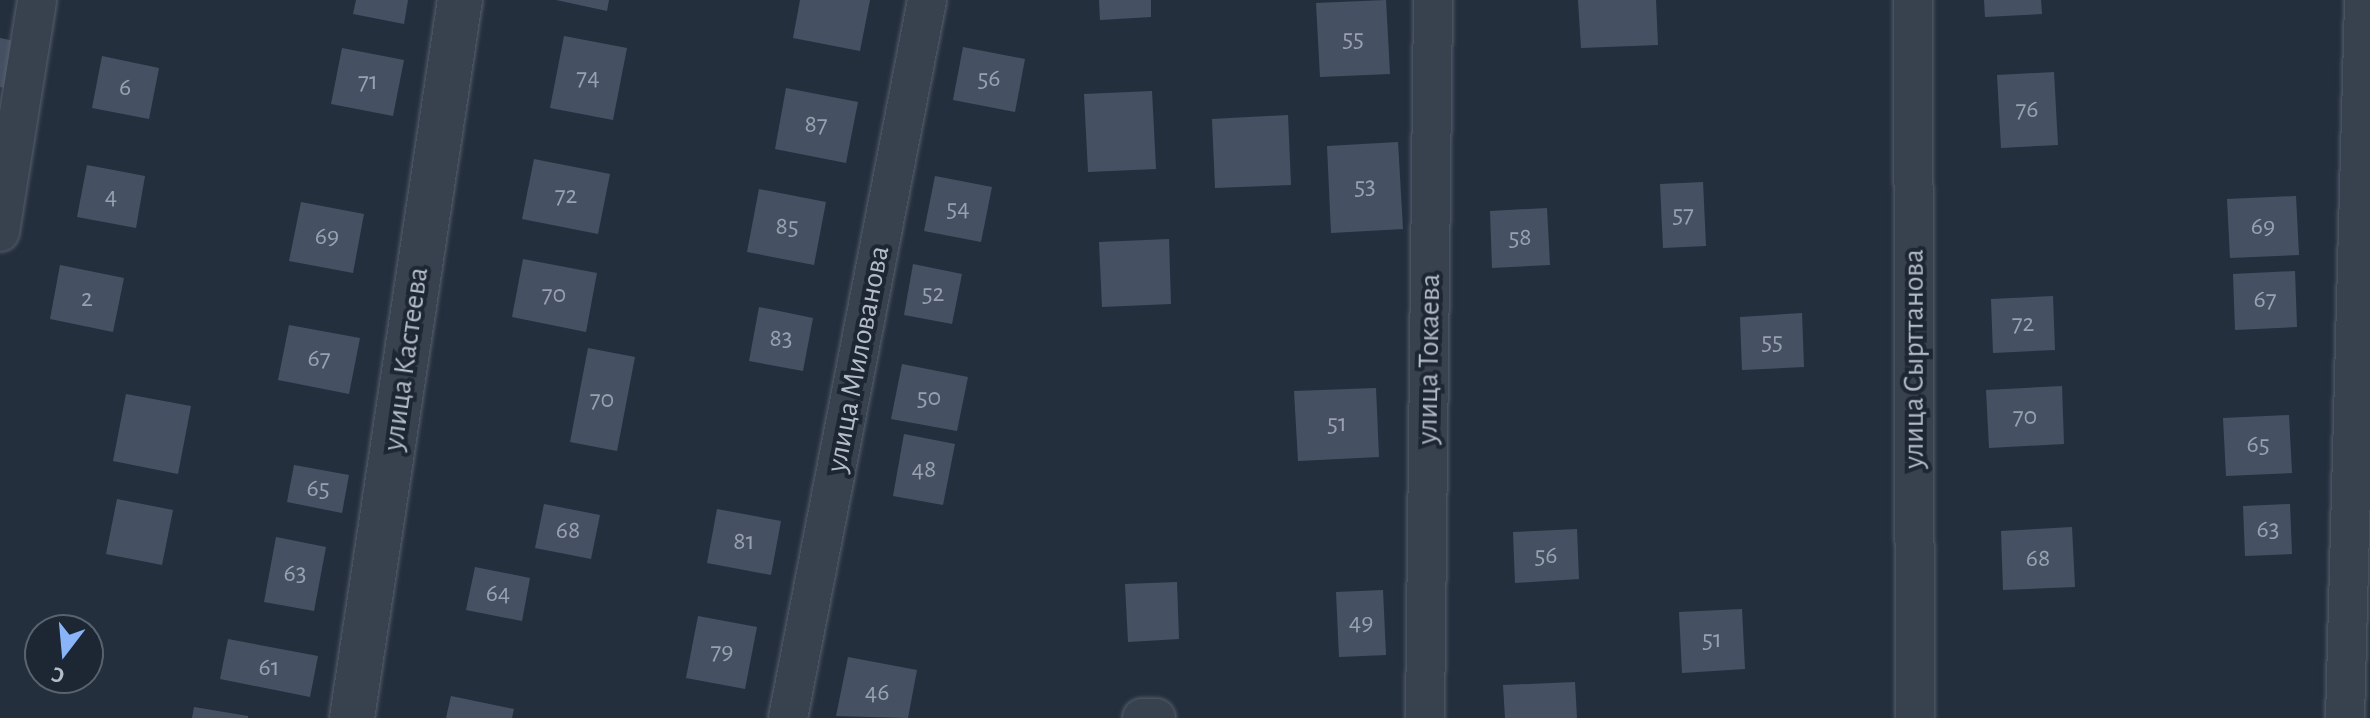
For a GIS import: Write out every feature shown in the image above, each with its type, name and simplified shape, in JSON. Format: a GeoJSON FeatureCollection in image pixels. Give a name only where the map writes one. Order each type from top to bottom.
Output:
{"type":"FeatureCollection","features":[{"type":"Feature","properties":{"kind":"street"},"geometry":{"type":"LineString","coordinates":[[0,232],[37,0]]}},
{"type":"Feature","properties":{"kind":"street","name":"улица Кастеева"},"geometry":{"type":"LineString","coordinates":[[352,718],[460,0]]}},
{"type":"Feature","properties":{"kind":"street","name":"улица Милованова"},"geometry":{"type":"LineString","coordinates":[[788,718],[927,0]]}},
{"type":"Feature","properties":{"kind":"street","name":"улица Токаева"},"geometry":{"type":"LineString","coordinates":[[1425,718],[1433,0]]}},
{"type":"Feature","properties":{"kind":"street","name":"улица Сырттанова"},"geometry":{"type":"LineString","coordinates":[[1913,0],[1915,718]]}},
{"type":"Feature","properties":{"kind":"street"},"geometry":{"type":"LineString","coordinates":[[2345,718],[2364,0]]}},
{"type":"Feature","properties":{"kind":"street"},"geometry":{"type":"LineString","coordinates":[[1142,718],[1156,718]]}},
{"type":"Feature","properties":{"kind":"building"},"geometry":{"type":"Polygon","coordinates":[[[356,0],[408,0],[404,24],[353,14],[356,0]]]}},
{"type":"Feature","properties":{"kind":"building"},"geometry":{"type":"Polygon","coordinates":[[[556,0],[609,0],[607,11],[556,0]]]}},
{"type":"Feature","properties":{"kind":"building"},"geometry":{"type":"Polygon","coordinates":[[[800,0],[870,0],[860,51],[793,38],[800,0]]]}},
{"type":"Feature","properties":{"kind":"building"},"geometry":{"type":"Polygon","coordinates":[[[1099,0],[1151,0],[1151,17],[1100,20],[1099,0]]]}},
{"type":"Feature","properties":{"kind":"building"},"geometry":{"type":"Polygon","coordinates":[[[1386,0],[1390,74],[1320,77],[1316,3],[1386,0]]]}},
{"type":"Feature","properties":{"kind":"building"},"geometry":{"type":"Polygon","coordinates":[[[1578,0],[1656,0],[1658,45],[1581,48],[1578,0]]]}},
{"type":"Feature","properties":{"kind":"building"},"geometry":{"type":"Polygon","coordinates":[[[1984,0],[2041,0],[2042,14],[1985,17],[1984,0]]]}},
{"type":"Feature","properties":{"kind":"building"},"geometry":{"type":"Polygon","coordinates":[[[564,36],[627,48],[613,120],[550,108],[564,36]]]}},
{"type":"Feature","properties":{"kind":"building"},"geometry":{"type":"Polygon","coordinates":[[[0,38],[15,41],[6,88],[0,87],[0,38]]]}},
{"type":"Feature","properties":{"kind":"building"},"geometry":{"type":"Polygon","coordinates":[[[963,47],[1025,59],[1015,112],[953,100],[963,47]]]}},
{"type":"Feature","properties":{"kind":"building"},"geometry":{"type":"Polygon","coordinates":[[[342,48],[404,60],[393,116],[331,104],[342,48]]]}},
{"type":"Feature","properties":{"kind":"building"},"geometry":{"type":"Polygon","coordinates":[[[102,56],[159,68],[149,119],[92,108],[102,56]]]}},
{"type":"Feature","properties":{"kind":"building"},"geometry":{"type":"Polygon","coordinates":[[[2054,72],[2058,145],[2001,148],[1997,75],[2054,72]]]}},
{"type":"Feature","properties":{"kind":"building"},"geometry":{"type":"Polygon","coordinates":[[[786,88],[858,102],[846,163],[775,149],[786,88]]]}},
{"type":"Feature","properties":{"kind":"building"},"geometry":{"type":"Polygon","coordinates":[[[1152,91],[1156,169],[1088,172],[1084,94],[1152,91]]]}},
{"type":"Feature","properties":{"kind":"building"},"geometry":{"type":"Polygon","coordinates":[[[1288,115],[1291,185],[1215,188],[1212,119],[1288,115]]]}},
{"type":"Feature","properties":{"kind":"building"},"geometry":{"type":"Polygon","coordinates":[[[1398,142],[1403,229],[1331,233],[1327,146],[1398,142]]]}},
{"type":"Feature","properties":{"kind":"building"},"geometry":{"type":"Polygon","coordinates":[[[534,159],[610,174],[598,234],[522,219],[534,159]]]}},
{"type":"Feature","properties":{"kind":"building"},"geometry":{"type":"Polygon","coordinates":[[[87,165],[145,176],[136,228],[77,217],[87,165]]]}},
{"type":"Feature","properties":{"kind":"building"},"geometry":{"type":"Polygon","coordinates":[[[935,176],[992,187],[981,242],[924,231],[935,176]]]}},
{"type":"Feature","properties":{"kind":"building"},"geometry":{"type":"Polygon","coordinates":[[[1703,182],[1706,246],[1663,248],[1660,184],[1703,182]]]}},
{"type":"Feature","properties":{"kind":"building"},"geometry":{"type":"Polygon","coordinates":[[[759,189],[826,202],[814,265],[747,252],[759,189]]]}},
{"type":"Feature","properties":{"kind":"building"},"geometry":{"type":"Polygon","coordinates":[[[2296,196],[2299,255],[2230,258],[2227,199],[2296,196]]]}},
{"type":"Feature","properties":{"kind":"building"},"geometry":{"type":"Polygon","coordinates":[[[301,202],[364,214],[353,273],[289,261],[301,202]]]}},
{"type":"Feature","properties":{"kind":"building"},"geometry":{"type":"Polygon","coordinates":[[[1547,208],[1550,265],[1492,268],[1490,211],[1547,208]]]}},
{"type":"Feature","properties":{"kind":"building"},"geometry":{"type":"Polygon","coordinates":[[[1169,239],[1171,304],[1102,307],[1099,242],[1169,239]]]}},
{"type":"Feature","properties":{"kind":"building"},"geometry":{"type":"Polygon","coordinates":[[[523,259],[597,273],[586,332],[512,317],[523,259]]]}},
{"type":"Feature","properties":{"kind":"building"},"geometry":{"type":"Polygon","coordinates":[[[913,264],[962,274],[952,324],[904,315],[913,264]]]}},
{"type":"Feature","properties":{"kind":"building"},"geometry":{"type":"Polygon","coordinates":[[[60,265],[124,278],[113,332],[50,319],[60,265]]]}},
{"type":"Feature","properties":{"kind":"building"},"geometry":{"type":"Polygon","coordinates":[[[2295,271],[2297,327],[2235,330],[2233,274],[2295,271]]]}},
{"type":"Feature","properties":{"kind":"building"},"geometry":{"type":"Polygon","coordinates":[[[2053,296],[2055,350],[1993,353],[1991,299],[2053,296]]]}},
{"type":"Feature","properties":{"kind":"building"},"geometry":{"type":"Polygon","coordinates":[[[759,307],[813,318],[803,371],[749,361],[759,307]]]}},
{"type":"Feature","properties":{"kind":"building"},"geometry":{"type":"Polygon","coordinates":[[[1802,313],[1804,367],[1742,370],[1740,317],[1802,313]]]}},
{"type":"Feature","properties":{"kind":"building"},"geometry":{"type":"Polygon","coordinates":[[[289,325],[360,338],[349,394],[278,380],[289,325]]]}},
{"type":"Feature","properties":{"kind":"building"},"geometry":{"type":"Polygon","coordinates":[[[588,348],[635,357],[617,451],[570,442],[588,348]]]}},
{"type":"Feature","properties":{"kind":"building"},"geometry":{"type":"Polygon","coordinates":[[[902,364],[968,377],[957,431],[891,419],[902,364]]]}},
{"type":"Feature","properties":{"kind":"building"},"geometry":{"type":"Polygon","coordinates":[[[2062,386],[2064,444],[1989,448],[1986,390],[2062,386]]]}},
{"type":"Feature","properties":{"kind":"building"},"geometry":{"type":"Polygon","coordinates":[[[1376,388],[1379,457],[1298,461],[1294,391],[1376,388]]]}},
{"type":"Feature","properties":{"kind":"building"},"geometry":{"type":"Polygon","coordinates":[[[126,394],[191,406],[178,474],[113,461],[126,394]]]}},
{"type":"Feature","properties":{"kind":"building"},"geometry":{"type":"Polygon","coordinates":[[[2289,415],[2292,473],[2226,476],[2223,418],[2289,415]]]}},
{"type":"Feature","properties":{"kind":"building"},"geometry":{"type":"Polygon","coordinates":[[[904,434],[955,444],[943,505],[893,496],[904,434]]]}},
{"type":"Feature","properties":{"kind":"building"},"geometry":{"type":"Polygon","coordinates":[[[294,465],[349,475],[342,513],[287,502],[294,465]]]}},
{"type":"Feature","properties":{"kind":"building"},"geometry":{"type":"Polygon","coordinates":[[[117,499],[173,510],[162,565],[106,554],[117,499]]]}},
{"type":"Feature","properties":{"kind":"building"},"geometry":{"type":"Polygon","coordinates":[[[544,504],[600,515],[591,559],[535,548],[544,504]]]}},
{"type":"Feature","properties":{"kind":"building"},"geometry":{"type":"Polygon","coordinates":[[[2290,504],[2292,554],[2245,556],[2243,506],[2290,504]]]}},
{"type":"Feature","properties":{"kind":"building"},"geometry":{"type":"Polygon","coordinates":[[[717,509],[781,521],[771,575],[707,563],[717,509]]]}},
{"type":"Feature","properties":{"kind":"building"},"geometry":{"type":"Polygon","coordinates":[[[2072,527],[2075,587],[2003,590],[2001,531],[2072,527]]]}},
{"type":"Feature","properties":{"kind":"building"},"geometry":{"type":"Polygon","coordinates":[[[1577,529],[1579,579],[1515,583],[1513,532],[1577,529]]]}},
{"type":"Feature","properties":{"kind":"building"},"geometry":{"type":"Polygon","coordinates":[[[276,537],[326,547],[314,611],[264,602],[276,537]]]}},
{"type":"Feature","properties":{"kind":"building"},"geometry":{"type":"Polygon","coordinates":[[[475,567],[530,578],[522,621],[466,610],[475,567]]]}},
{"type":"Feature","properties":{"kind":"building"},"geometry":{"type":"Polygon","coordinates":[[[1177,582],[1179,639],[1128,642],[1125,584],[1177,582]]]}},
{"type":"Feature","properties":{"kind":"building"},"geometry":{"type":"Polygon","coordinates":[[[1383,590],[1386,655],[1339,657],[1336,592],[1383,590]]]}},
{"type":"Feature","properties":{"kind":"building"},"geometry":{"type":"Polygon","coordinates":[[[1742,609],[1745,669],[1682,673],[1679,612],[1742,609]]]}},
{"type":"Feature","properties":{"kind":"building"},"geometry":{"type":"Polygon","coordinates":[[[698,616],[757,627],[745,689],[686,678],[698,616]]]}},
{"type":"Feature","properties":{"kind":"building"},"geometry":{"type":"Polygon","coordinates":[[[228,639],[318,656],[310,697],[220,679],[228,639]]]}},
{"type":"Feature","properties":{"kind":"building"},"geometry":{"type":"Polygon","coordinates":[[[848,657],[917,670],[908,718],[836,716],[848,657]]]}},
{"type":"Feature","properties":{"kind":"building"},"geometry":{"type":"Polygon","coordinates":[[[1575,682],[1577,718],[1505,718],[1503,685],[1575,682]]]}},
{"type":"Feature","properties":{"kind":"building"},"geometry":{"type":"Polygon","coordinates":[[[451,696],[514,709],[512,718],[446,718],[451,696]]]}},
{"type":"Feature","properties":{"kind":"building"},"geometry":{"type":"Polygon","coordinates":[[[194,707],[248,716],[248,718],[192,718],[194,707]]]}}]}
